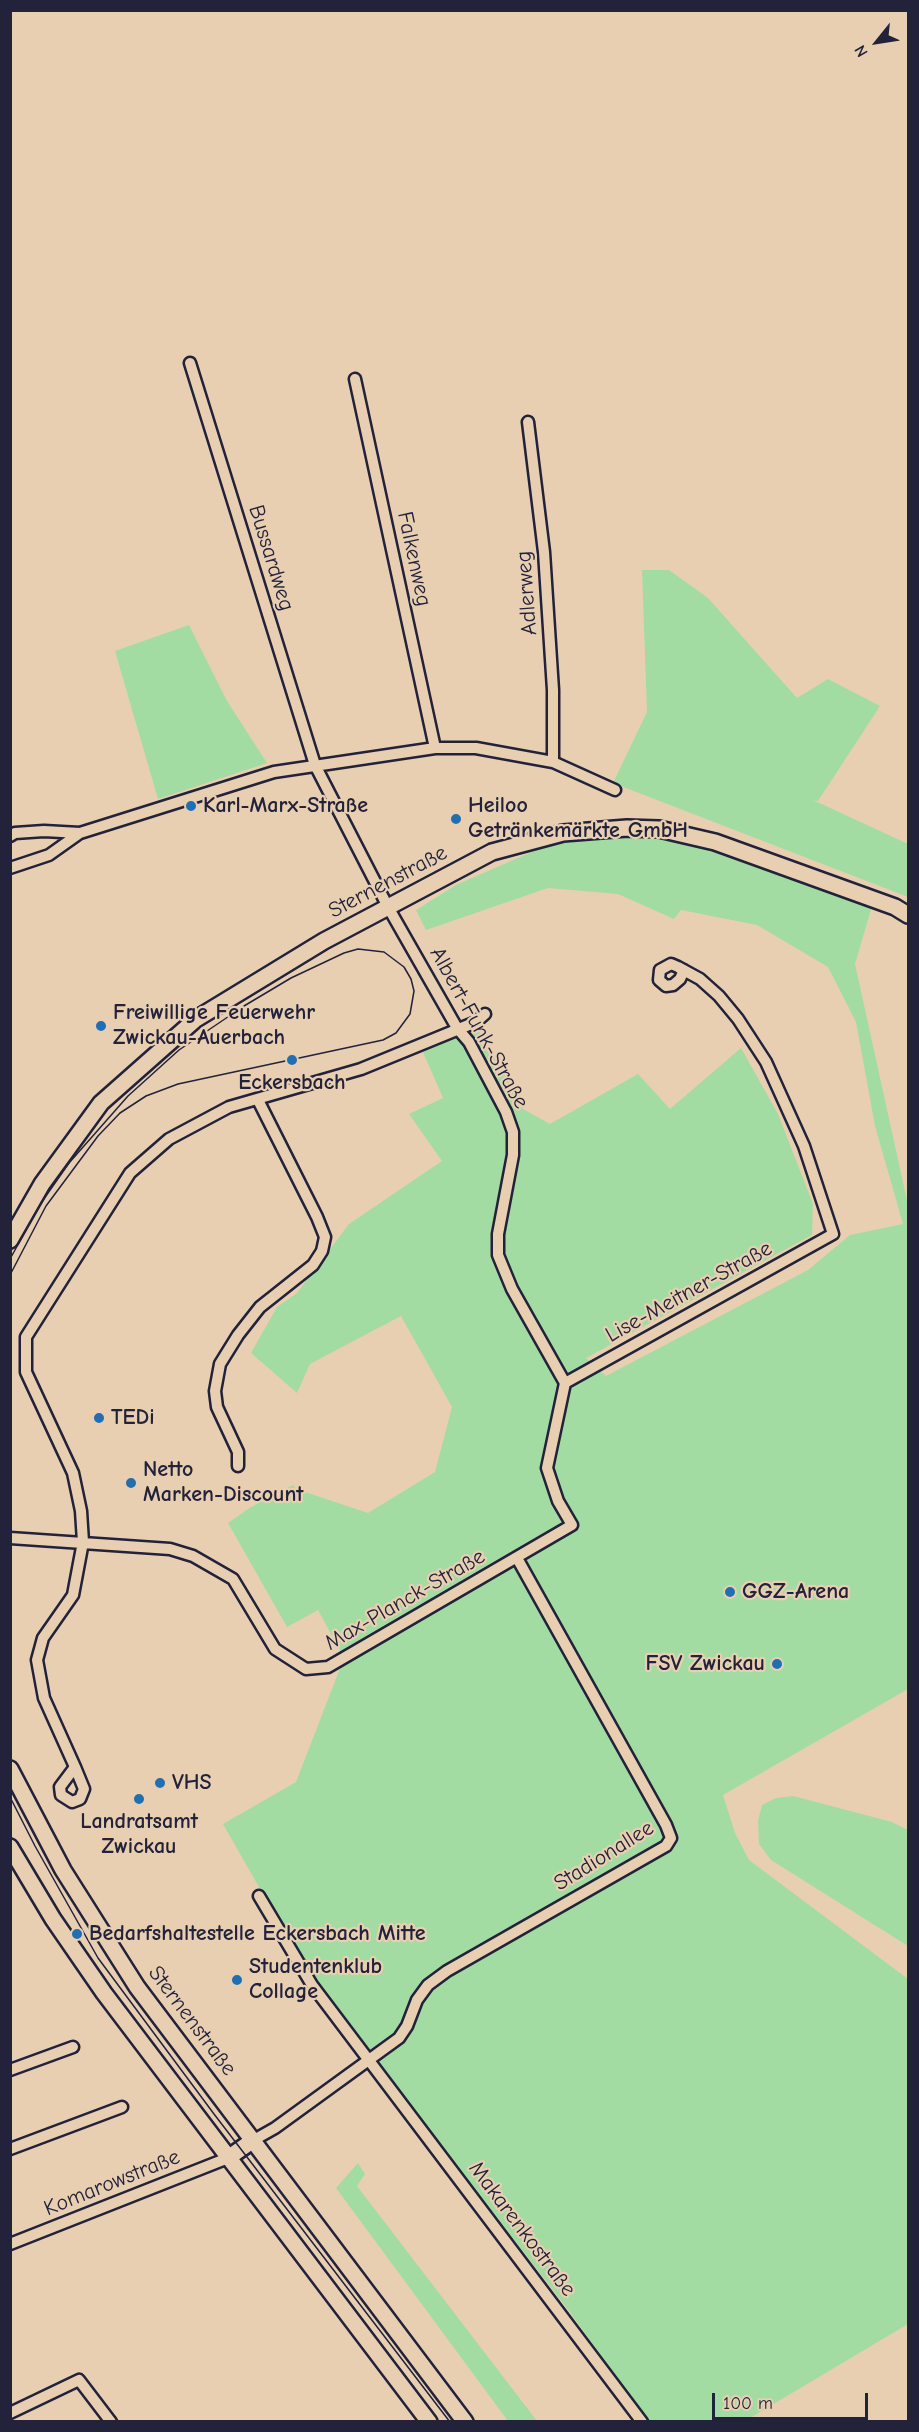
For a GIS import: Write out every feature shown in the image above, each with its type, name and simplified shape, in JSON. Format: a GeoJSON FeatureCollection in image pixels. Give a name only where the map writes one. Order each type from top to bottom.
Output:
{"type":"FeatureCollection","features":[{"type":"Feature","properties":{"kind":"street","name":"Bussardweg"},"geometry":{"type":"LineString","coordinates":[[190,363],[315,765]]}},
{"type":"Feature","properties":{"kind":"street","name":"Falkenweg"},"geometry":{"type":"LineString","coordinates":[[354,379],[435,748]]}},
{"type":"Feature","properties":{"kind":"street","name":"Adlerweg"},"geometry":{"type":"LineString","coordinates":[[528,422],[544,552],[553,690],[553,762]]}},
{"type":"Feature","properties":{"kind":"street"},"geometry":{"type":"LineString","coordinates":[[10,868],[49,855],[80,833],[274,772],[435,748],[476,748],[553,762],[615,790]]}},
{"type":"Feature","properties":{"kind":"street","name":"Albert-Funk-Straße"},"geometry":{"type":"LineString","coordinates":[[315,765],[388,907],[457,1028],[469,1042],[501,1102],[513,1132],[513,1155],[498,1234],[498,1255],[512,1289],[565,1383]]}},
{"type":"Feature","properties":{"kind":"street","name":"Sternenstraße"},"geometry":{"type":"LineString","coordinates":[[10,1240],[42,1184],[101,1103],[196,1018],[282,965],[492,852],[563,833],[627,828],[659,830],[716,842],[902,911]]}},
{"type":"Feature","properties":{"kind":"street"},"geometry":{"type":"LineString","coordinates":[[10,836],[15,833],[45,831],[80,833]]}},
{"type":"Feature","properties":{"kind":"street","name":"Lise-Meitner-Straße"},"geometry":{"type":"LineString","coordinates":[[565,1383],[832,1234],[804,1146],[766,1062],[738,1019],[719,996],[700,979],[684,970]]}},
{"type":"Feature","properties":{"kind":"street"},"geometry":{"type":"LineString","coordinates":[[75,1767],[44,1698],[37,1660],[43,1638],[73,1595],[83,1542],[79,1494],[73,1473],[26,1372],[26,1337],[130,1173],[169,1139],[229,1107],[361,1069],[476,1022],[485,1014]]}},
{"type":"Feature","properties":{"kind":"street"},"geometry":{"type":"LineString","coordinates":[[238,1466],[238,1452],[217,1407],[215,1390],[220,1364],[238,1335],[260,1307],[313,1265],[322,1251],[325,1237],[258,1100]]}},
{"type":"Feature","properties":{"kind":"street","name":"Max-Planck-Straße"},"geometry":{"type":"LineString","coordinates":[[10,1538],[170,1549],[193,1556],[233,1579],[275,1649],[306,1669],[328,1667],[572,1525],[558,1501],[547,1468],[565,1383]]}},
{"type":"Feature","properties":{"kind":"street","name":"Stadionallee"},"geometry":{"type":"LineString","coordinates":[[371,2060],[399,2038],[407,2026],[417,2000],[428,1985],[447,1971],[666,1846],[671,1838],[666,1824],[517,1558]]}},
{"type":"Feature","properties":{"kind":"street","name":"Sternenstraße"},"geometry":{"type":"LineString","coordinates":[[10,1770],[59,1862],[137,1987],[465,2421]]}},
{"type":"Feature","properties":{"kind":"street"},"geometry":{"type":"LineString","coordinates":[[10,1848],[53,1919],[104,1993],[429,2421]]}},
{"type":"Feature","properties":{"kind":"street","name":"Makarenkostraße"},"geometry":{"type":"LineString","coordinates":[[259,1896],[312,1985],[642,2421]]}},
{"type":"Feature","properties":{"kind":"street"},"geometry":{"type":"LineString","coordinates":[[10,2070],[74,2048]]}},
{"type":"Feature","properties":{"kind":"street"},"geometry":{"type":"LineString","coordinates":[[228,2158],[275,2128],[371,2060]]}},
{"type":"Feature","properties":{"kind":"street"},"geometry":{"type":"LineString","coordinates":[[10,2149],[122,2107]]}},
{"type":"Feature","properties":{"kind":"street","name":"Komarowstraße"},"geometry":{"type":"LineString","coordinates":[[10,2244],[228,2158]]}},
{"type":"Feature","properties":{"kind":"street"},"geometry":{"type":"LineString","coordinates":[[10,2413],[80,2380],[111,2421]]}},
{"type":"Feature","properties":{"kind":"green space"},"geometry":{"type":"Polygon","coordinates":[[[642,570],[669,570],[708,598],[797,698],[828,679],[880,706],[818,801],[813,800],[908,844],[908,897],[613,783],[647,712],[642,570]]]}},
{"type":"Feature","properties":{"kind":"green space"},"geometry":{"type":"Polygon","coordinates":[[[189,625],[227,701],[267,763],[158,799],[115,651],[189,625]]]}},
{"type":"Feature","properties":{"kind":"green space"},"geometry":{"type":"Polygon","coordinates":[[[628,835],[664,836],[728,853],[872,906],[855,964],[908,1205],[908,1689],[723,1795],[735,1833],[749,1860],[908,1979],[908,2324],[745,2421],[648,2421],[569,2311],[307,1971],[223,1824],[296,1782],[344,1658],[318,1610],[287,1627],[228,1523],[251,1507],[293,1485],[296,1489],[368,1513],[435,1472],[452,1407],[401,1316],[310,1364],[297,1393],[251,1353],[277,1307],[297,1293],[349,1224],[442,1161],[409,1114],[443,1098],[423,1052],[477,1028],[523,1109],[550,1124],[638,1074],[670,1109],[741,1048],[778,1114],[813,1204],[812,1235],[586,1358],[606,1376],[808,1270],[850,1235],[903,1224],[875,1126],[856,1022],[828,967],[757,925],[681,910],[674,919],[618,894],[548,888],[426,930],[416,910],[456,885],[543,847],[563,840],[628,835]]]}},
{"type":"Feature","properties":{"kind":"green space"},"geometry":{"type":"Polygon","coordinates":[[[793,1796],[892,1822],[908,1830],[908,1946],[771,1860],[759,1844],[758,1821],[762,1805],[776,1798],[793,1796]]]}},
{"type":"Feature","properties":{"kind":"green space"},"geometry":{"type":"Polygon","coordinates":[[[358,2163],[365,2174],[357,2186],[537,2421],[508,2421],[336,2188],[358,2163]]]}},
{"type":"Feature","properties":{"kind":"tram line"},"geometry":{"type":"LineString","coordinates":[[10,1259],[41,1203],[69,1163],[128,1096],[179,1050],[244,1006],[291,978],[344,953],[358,949],[384,952],[404,967],[411,979],[414,991],[410,1014],[396,1033],[383,1040],[178,1084],[146,1096],[120,1113],[98,1136],[46,1206],[10,1275]]}},
{"type":"Feature","properties":{"kind":"tram line"},"geometry":{"type":"LineString","coordinates":[[10,1797],[98,1958],[214,2114],[450,2422]]}},
{"type":"Feature","properties":{"kind":"place","name":"Karl-Marx-Straße"},"geometry":{"type":"Point","coordinates":[191,806]}},
{"type":"Feature","properties":{"kind":"place","name":"Heiloo Getränkemärkte GmbH"},"geometry":{"type":"Point","coordinates":[456,819]}},
{"type":"Feature","properties":{"kind":"place","name":"Freiwillige Feuerwehr Zwickau-Auerbach"},"geometry":{"type":"Point","coordinates":[101,1026]}},
{"type":"Feature","properties":{"kind":"place","name":"Eckersbach"},"geometry":{"type":"Point","coordinates":[292,1060]}},
{"type":"Feature","properties":{"kind":"place","name":"TEDi"},"geometry":{"type":"Point","coordinates":[99,1418]}},
{"type":"Feature","properties":{"kind":"place","name":"Netto Marken-Discount"},"geometry":{"type":"Point","coordinates":[131,1483]}},
{"type":"Feature","properties":{"kind":"place","name":"GGZ-Arena"},"geometry":{"type":"Point","coordinates":[730,1592]}},
{"type":"Feature","properties":{"kind":"place","name":"FSV Zwickau"},"geometry":{"type":"Point","coordinates":[777,1664]}},
{"type":"Feature","properties":{"kind":"place","name":"VHS"},"geometry":{"type":"Point","coordinates":[160,1783]}},
{"type":"Feature","properties":{"kind":"place","name":"Landratsamt Zwickau"},"geometry":{"type":"Point","coordinates":[139,1799]}},
{"type":"Feature","properties":{"kind":"place","name":"Bedarfshaltestelle Eckersbach Mitte"},"geometry":{"type":"Point","coordinates":[77,1934]}},
{"type":"Feature","properties":{"kind":"place","name":"Studentenklub Collage"},"geometry":{"type":"Point","coordinates":[237,1980]}}]}
